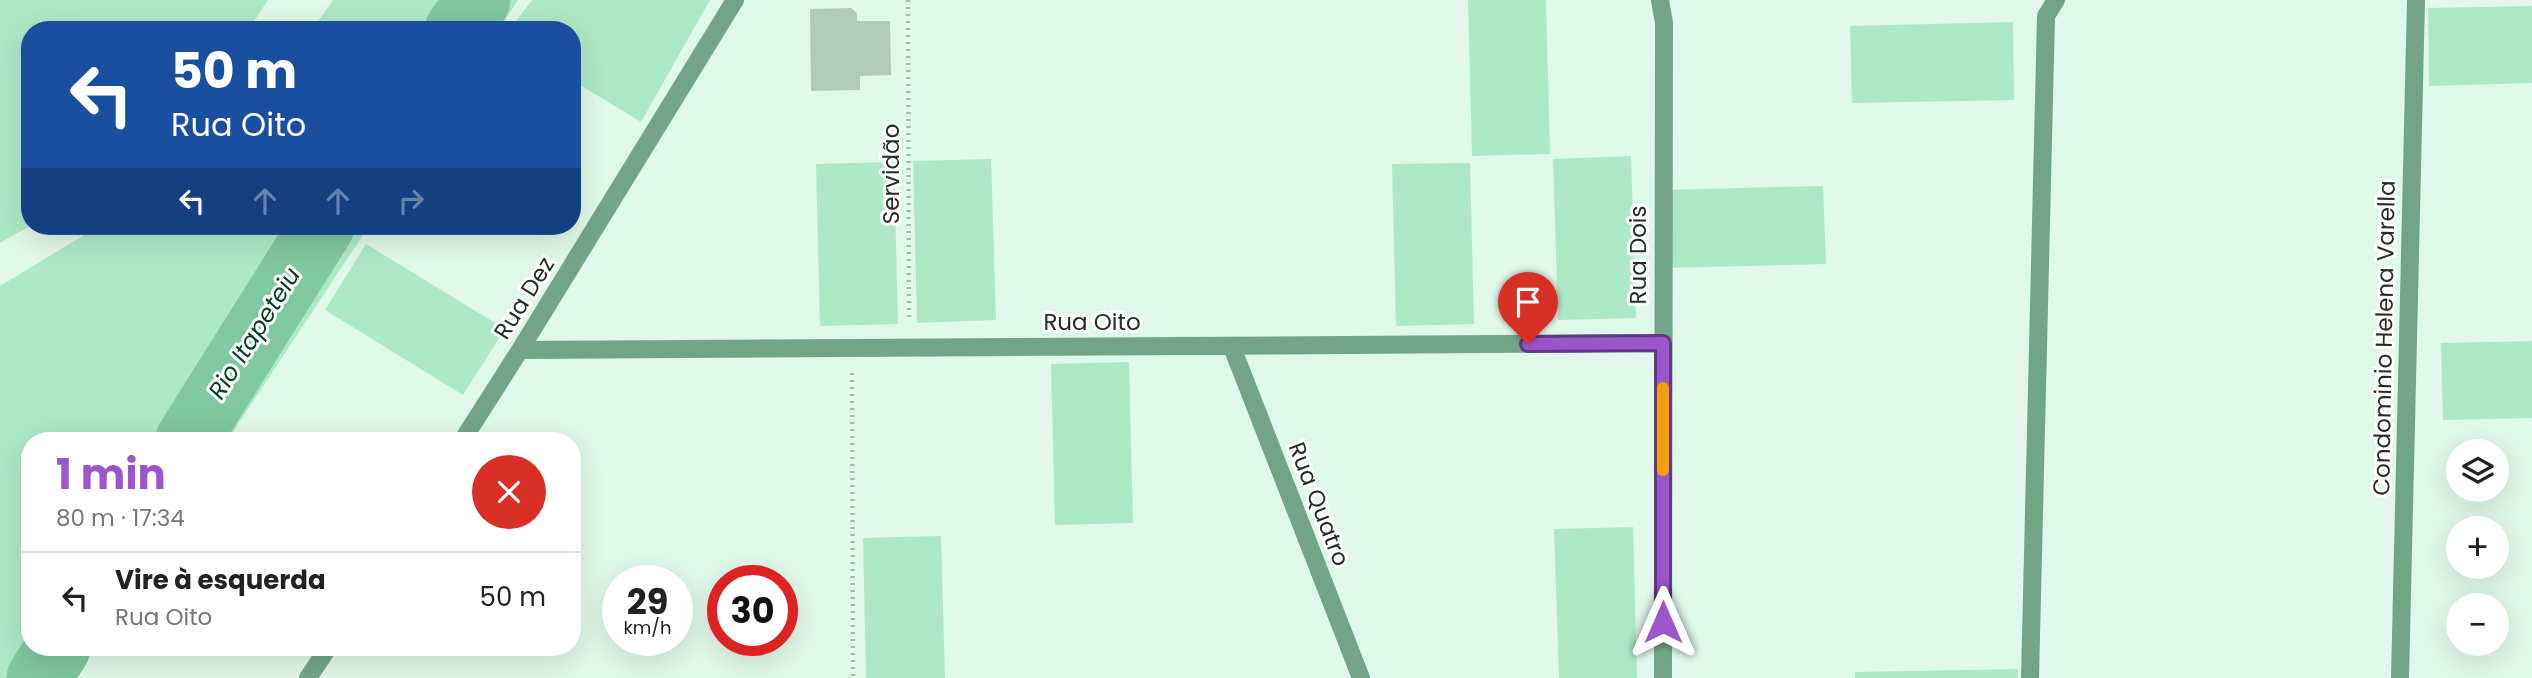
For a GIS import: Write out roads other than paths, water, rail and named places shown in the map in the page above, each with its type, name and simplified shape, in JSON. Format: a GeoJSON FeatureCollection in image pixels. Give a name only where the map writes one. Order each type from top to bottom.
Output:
{"type":"FeatureCollection","features":[{"type":"Feature","properties":{"kind":"street","name":"Rua Dez"},"geometry":{"type":"LineString","coordinates":[[467,432],[735,0]]}},
{"type":"Feature","properties":{"kind":"street","name":"Rua Dois"},"geometry":{"type":"LineString","coordinates":[[1660,0],[1664,23],[1663,678]]}},
{"type":"Feature","properties":{"kind":"street"},"geometry":{"type":"LineString","coordinates":[[2030,678],[2046,16],[2056,0]]}},
{"type":"Feature","properties":{"kind":"street","name":"Condominio Helena Varella"},"geometry":{"type":"LineString","coordinates":[[2400,678],[2416,0]]}},
{"type":"Feature","properties":{"kind":"street","name":"Rua Oito"},"geometry":{"type":"LineString","coordinates":[[520,350],[1663,343]]}},
{"type":"Feature","properties":{"kind":"street","name":"Rua Quatro"},"geometry":{"type":"LineString","coordinates":[[1232,347],[1361,678]]}},
{"type":"Feature","properties":{"kind":"street"},"geometry":{"type":"LineString","coordinates":[[308,678],[323,656]]}},
{"type":"Feature","properties":{"kind":"waterway","name":"Rio Itapeteiu"},"geometry":{"type":"LineString","coordinates":[[463,21],[478,0]]}},
{"type":"Feature","properties":{"kind":"waterway","name":"Rio Itapeteiu"},"geometry":{"type":"LineString","coordinates":[[193,432],[316,235]]}},
{"type":"Feature","properties":{"kind":"waterway","name":"Rio Itapeteiu"},"geometry":{"type":"LineString","coordinates":[[39,678],[53,656]]}}]}
